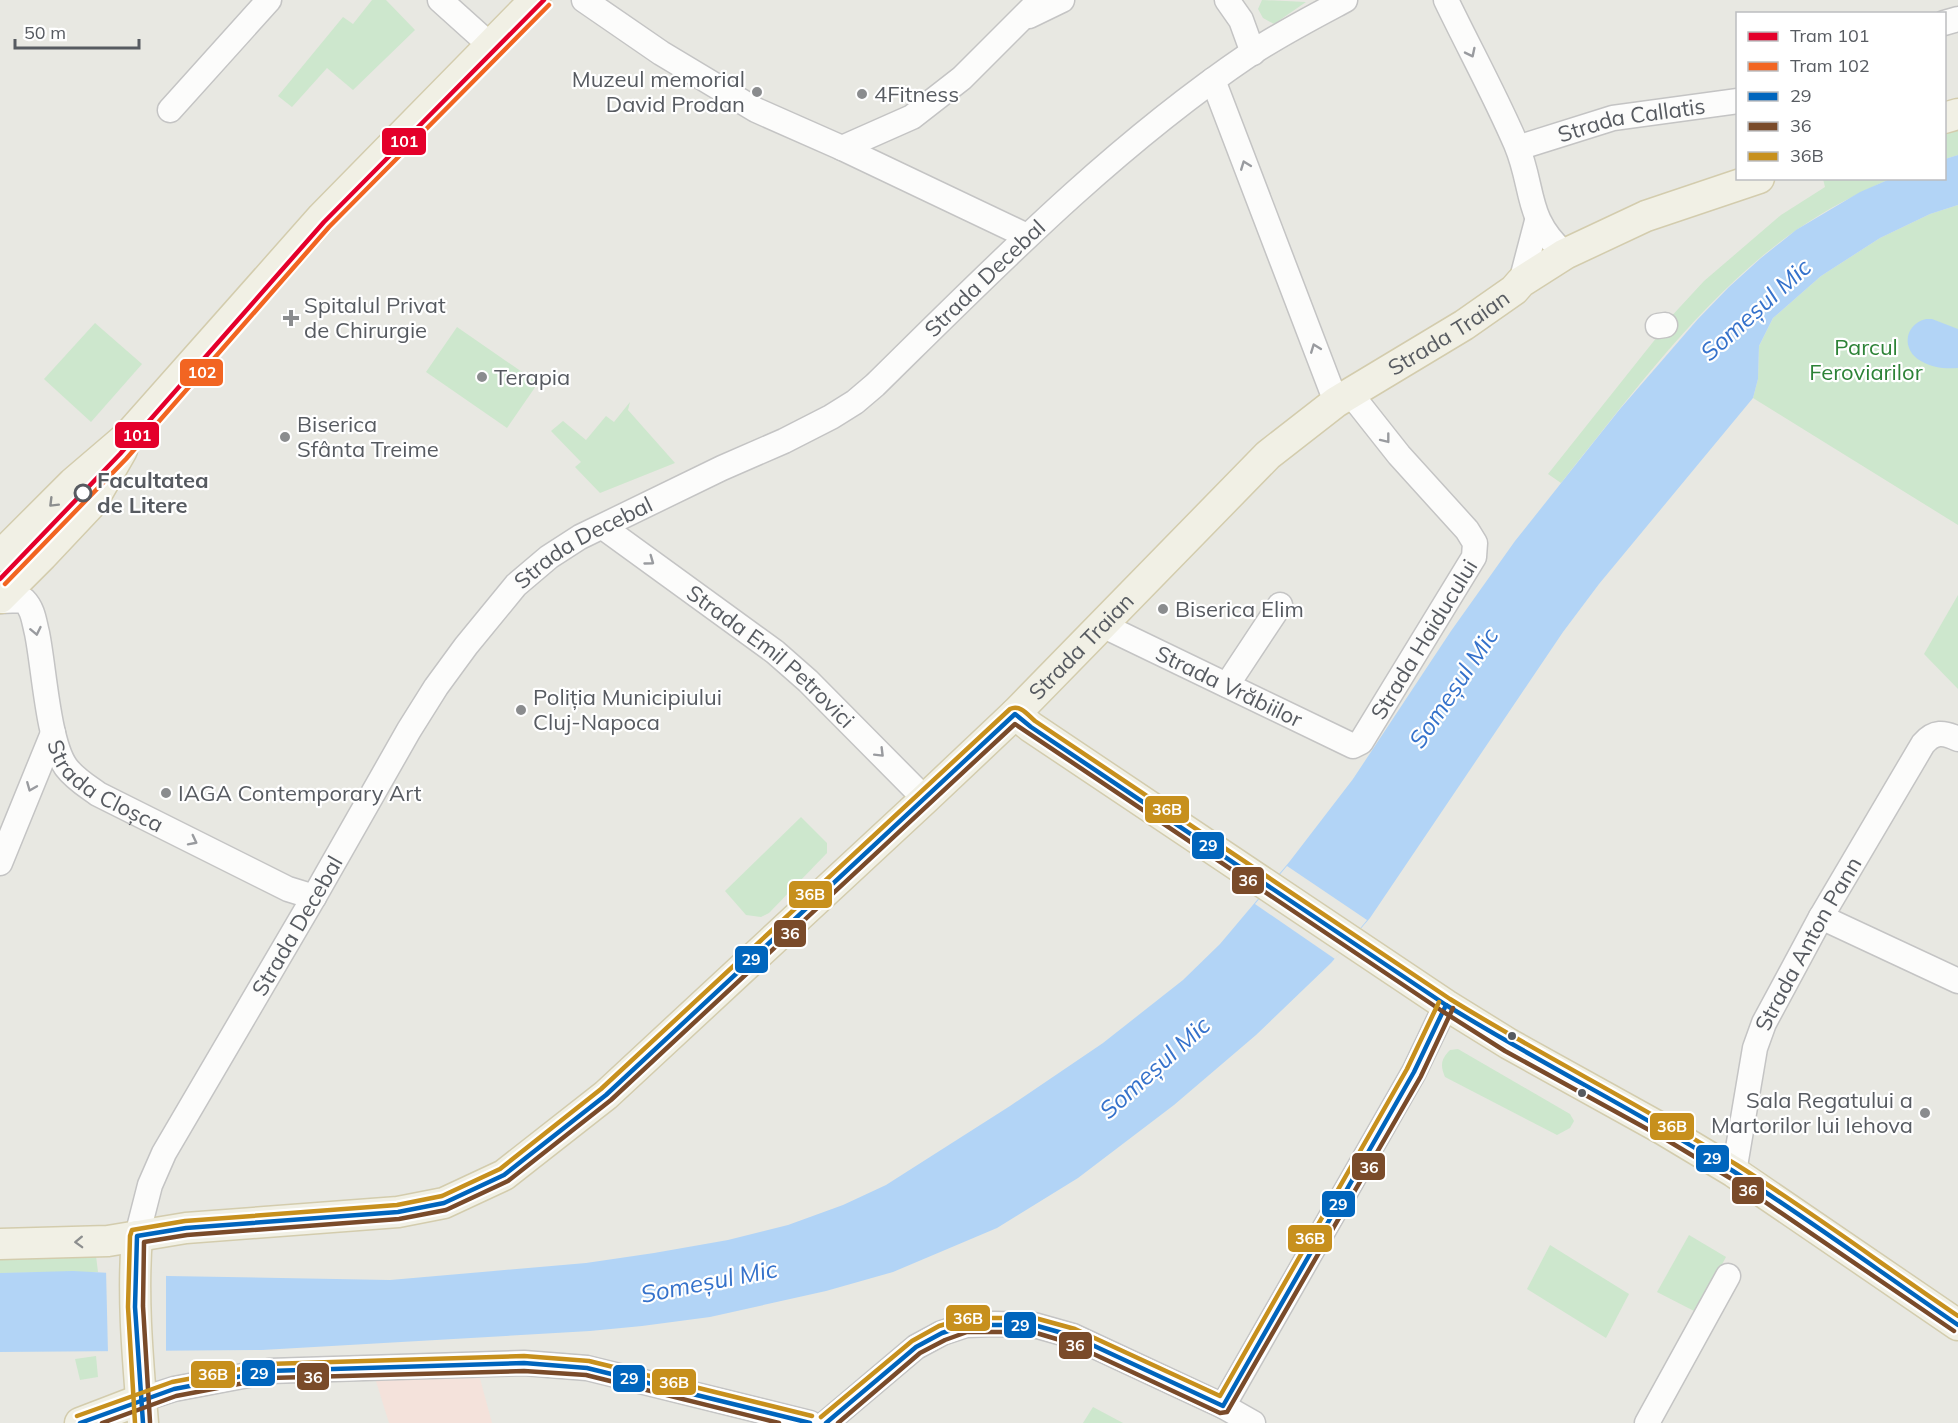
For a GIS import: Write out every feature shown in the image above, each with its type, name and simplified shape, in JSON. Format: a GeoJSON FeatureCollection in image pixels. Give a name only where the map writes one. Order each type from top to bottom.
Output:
{"type":"FeatureCollection","features":[{"type":"Feature","properties":{"kind":"main road"},"geometry":{"type":"LineString","coordinates":[[0,556],[73,483],[128,436],[322,217],[535,0]]}},
{"type":"Feature","properties":{"kind":"main road","name":"Strada Traian"},"geometry":{"type":"LineString","coordinates":[[0,1244],[108,1241],[186,1228],[398,1212],[444,1203],[504,1175],[606,1095],[925,799],[1015,714],[1253,468],[1343,398],[1464,325],[1514,290],[1521,282],[1565,254],[1646,216],[1753,180]]}},
{"type":"Feature","properties":{"kind":"main road"},"geometry":{"type":"LineString","coordinates":[[0,599],[91,504],[128,436]]}},
{"type":"Feature","properties":{"kind":"main road"},"geometry":{"type":"LineString","coordinates":[[1015,714],[1031,727],[1446,1005],[1728,1168],[1958,1325]]}},
{"type":"Feature","properties":{"kind":"main road"},"geometry":{"type":"LineString","coordinates":[[80,1423],[141,1411],[136,1357],[137,1236]]}},
{"type":"Feature","properties":{"kind":"street"},"geometry":{"type":"LineString","coordinates":[[170,110],[269,0]]}},
{"type":"Feature","properties":{"kind":"street"},"geometry":{"type":"LineString","coordinates":[[440,0],[490,45]]}},
{"type":"Feature","properties":{"kind":"street"},"geometry":{"type":"LineString","coordinates":[[584,0],[661,53],[756,110],[842,147],[1027,236]]}},
{"type":"Feature","properties":{"kind":"street"},"geometry":{"type":"LineString","coordinates":[[842,147],[912,117],[962,78],[1040,0]]}},
{"type":"Feature","properties":{"kind":"street"},"geometry":{"type":"LineString","coordinates":[[1022,20],[1062,0]]}},
{"type":"Feature","properties":{"kind":"street"},"geometry":{"type":"LineString","coordinates":[[1227,0],[1241,20],[1253,52]]}},
{"type":"Feature","properties":{"kind":"street","name":"Strada Decebal"},"geometry":{"type":"LineString","coordinates":[[137,1236],[150,1185],[164,1153],[409,730],[436,687],[466,646],[516,585],[549,557],[580,537],[722,468],[784,441],[855,402],[875,386],[1027,236],[1127,146],[1253,52],[1345,0]]}},
{"type":"Feature","properties":{"kind":"street"},"geometry":{"type":"LineString","coordinates":[[1446,0],[1517,146],[1537,221],[1551,242],[1565,254]]}},
{"type":"Feature","properties":{"kind":"street","name":"Strada Haiducului"},"geometry":{"type":"LineString","coordinates":[[1213,80],[1343,398],[1399,455],[1467,530],[1475,543],[1474,557],[1361,742],[1356,746]]}},
{"type":"Feature","properties":{"kind":"street","name":"Strada Callatis"},"geometry":{"type":"LineString","coordinates":[[1527,145],[1613,118],[1736,101]]}},
{"type":"Feature","properties":{"kind":"street"},"geometry":{"type":"LineString","coordinates":[[1521,282],[1537,221]]}},
{"type":"Feature","properties":{"kind":"street","name":"Strada Emil Petrovici"},"geometry":{"type":"LineString","coordinates":[[603,527],[775,652],[808,681],[925,799]]}},
{"type":"Feature","properties":{"kind":"street","name":"Strada Cloșca"},"geometry":{"type":"LineString","coordinates":[[0,599],[24,600],[31,608],[42,656],[53,733],[66,767],[79,780],[98,794],[288,889],[314,897]]}},
{"type":"Feature","properties":{"kind":"street"},"geometry":{"type":"LineString","coordinates":[[1227,685],[1280,605]]}},
{"type":"Feature","properties":{"kind":"street","name":"Strada Vrăbiilor"},"geometry":{"type":"LineString","coordinates":[[1102,625],[1356,746]]}},
{"type":"Feature","properties":{"kind":"street"},"geometry":{"type":"LineString","coordinates":[[0,863],[53,733]]}},
{"type":"Feature","properties":{"kind":"street","name":"Strada Anton Pann"},"geometry":{"type":"LineString","coordinates":[[1728,1168],[1755,1048],[1764,1023],[1821,918],[1923,744],[1933,735],[1947,734],[1958,739]]}},
{"type":"Feature","properties":{"kind":"street"},"geometry":{"type":"LineString","coordinates":[[1821,918],[1958,981]]}},
{"type":"Feature","properties":{"kind":"street"},"geometry":{"type":"LineString","coordinates":[[1223,1406],[1392,1112],[1431,1039],[1446,1005]]}},
{"type":"Feature","properties":{"kind":"street"},"geometry":{"type":"LineString","coordinates":[[1647,1423],[1728,1276]]}},
{"type":"Feature","properties":{"kind":"street"},"geometry":{"type":"LineString","coordinates":[[826,1423],[916,1347],[942,1333],[966,1325],[994,1324],[1034,1325],[1073,1336],[1223,1406],[1253,1423]]}},
{"type":"Feature","properties":{"kind":"street"},"geometry":{"type":"LineString","coordinates":[[141,1411],[174,1389],[269,1371],[524,1363],[587,1368],[810,1423]]}},
{"type":"Feature","properties":{"kind":"shaded area"},"geometry":{"type":"Polygon","coordinates":[[[478,1371],[492,1423],[389,1423],[375,1378],[478,1371]]]}},
{"type":"Feature","properties":{"kind":"green space"},"geometry":{"type":"Polygon","coordinates":[[[372,0],[386,0],[415,30],[353,90],[327,68],[292,107],[278,96],[343,17],[353,24],[372,0]]]}},
{"type":"Feature","properties":{"kind":"green space"},"geometry":{"type":"Polygon","coordinates":[[[1262,0],[1306,2],[1274,24],[1263,18],[1258,9],[1262,0]]]}},
{"type":"Feature","properties":{"kind":"green space"},"geometry":{"type":"Polygon","coordinates":[[[1958,102],[1958,155],[1946,159],[1946,106],[1958,102]]]}},
{"type":"Feature","properties":{"kind":"green space"},"geometry":{"type":"Polygon","coordinates":[[[1823,180],[1888,180],[1820,215],[1764,254],[1701,314],[1671,347],[1561,483],[1548,474],[1657,337],[1655,334],[1704,281],[1781,215],[1825,187],[1823,180]]]}},
{"type":"Feature","properties":{"kind":"green space","name":"Parcul Feroviarilor"},"geometry":{"type":"Polygon","coordinates":[[[1958,205],[1958,525],[1753,398],[1758,379],[1759,346],[1773,318],[1821,276],[1880,238],[1930,214],[1958,205]]]}},
{"type":"Feature","properties":{"kind":"green space"},"geometry":{"type":"Polygon","coordinates":[[[95,323],[142,364],[91,422],[44,379],[95,323]]]}},
{"type":"Feature","properties":{"kind":"green space","name":"Terapia"},"geometry":{"type":"Polygon","coordinates":[[[457,327],[538,383],[507,428],[426,372],[457,327]]]}},
{"type":"Feature","properties":{"kind":"green space"},"geometry":{"type":"Polygon","coordinates":[[[630,402],[628,410],[675,463],[600,493],[575,467],[581,462],[551,431],[563,421],[586,440],[606,416],[614,422],[630,402]]]}},
{"type":"Feature","properties":{"kind":"green space"},"geometry":{"type":"Polygon","coordinates":[[[1958,595],[1958,689],[1924,654],[1958,595]]]}},
{"type":"Feature","properties":{"kind":"green space"},"geometry":{"type":"Polygon","coordinates":[[[801,817],[827,843],[827,853],[769,913],[761,917],[746,915],[725,891],[801,817]]]}},
{"type":"Feature","properties":{"kind":"green space"},"geometry":{"type":"Polygon","coordinates":[[[1458,1049],[1570,1114],[1574,1121],[1570,1128],[1557,1135],[1445,1077],[1442,1069],[1443,1059],[1450,1050],[1458,1049]]]}},
{"type":"Feature","properties":{"kind":"green space"},"geometry":{"type":"Polygon","coordinates":[[[1689,1235],[1726,1257],[1696,1312],[1657,1292],[1689,1235]]]}},
{"type":"Feature","properties":{"kind":"green space"},"geometry":{"type":"Polygon","coordinates":[[[1550,1245],[1629,1294],[1606,1338],[1527,1289],[1550,1245]]]}},
{"type":"Feature","properties":{"kind":"green space"},"geometry":{"type":"Polygon","coordinates":[[[96,1256],[98,1272],[0,1273],[0,1257],[96,1256]]]}},
{"type":"Feature","properties":{"kind":"green space"},"geometry":{"type":"Polygon","coordinates":[[[96,1356],[98,1377],[80,1380],[75,1359],[96,1356]]]}},
{"type":"Feature","properties":{"kind":"green space"},"geometry":{"type":"Polygon","coordinates":[[[1093,1407],[1123,1423],[1083,1423],[1093,1407]]]}},
{"type":"Feature","properties":{"kind":"water","name":"Someșul Mic"},"geometry":{"type":"Polygon","coordinates":[[[1958,155],[1958,205],[1930,214],[1880,238],[1821,276],[1773,318],[1759,346],[1758,379],[1753,398],[1599,584],[1563,632],[1370,918],[1331,963],[1256,1035],[1174,1105],[1078,1178],[997,1228],[893,1272],[826,1291],[710,1317],[642,1326],[262,1350],[0,1352],[0,1273],[73,1271],[168,1276],[390,1280],[586,1263],[728,1240],[788,1225],[843,1205],[886,1185],[1103,1043],[1183,980],[1220,944],[1290,861],[1353,779],[1451,631],[1515,541],[1620,409],[1698,319],[1729,287],[1796,230],[1860,192],[1888,180],[1946,180],[1946,159],[1958,155]]]}},
{"type":"Feature","properties":{"kind":"water"},"geometry":{"type":"Polygon","coordinates":[[[1926,319],[1958,329],[1958,368],[1930,365],[1915,357],[1911,351],[1908,345],[1909,332],[1918,322],[1926,319]]]}},
{"type":"Feature","properties":{"kind":"pier"},"geometry":{"type":"Polygon","coordinates":[[[1287,866],[1367,920],[1335,959],[1255,904],[1287,866]]]}},
{"type":"Feature","properties":{"kind":"pier"},"geometry":{"type":"Polygon","coordinates":[[[106,1269],[166,1273],[166,1353],[108,1353],[106,1269]]]}},
{"type":"Feature","properties":{"kind":"tram line","name":"101"},"geometry":{"type":"LineString","coordinates":[[0,579],[120,454],[324,222],[544,0]]}},
{"type":"Feature","properties":{"kind":"tram line","name":"102"},"geometry":{"type":"LineString","coordinates":[[5,584],[126,459],[329,227],[549,5]]}},
{"type":"Feature","properties":{"kind":"transit line","name":"36B"},"geometry":{"type":"LineString","coordinates":[[135,1423],[128,1307],[132,1230],[185,1221],[397,1205],[442,1196],[500,1169],[601,1089],[1010,709],[1014,708],[1024,711],[1035,721],[1450,999],[1737,1165],[1958,1316]]}},
{"type":"Feature","properties":{"kind":"transit line","name":"29"},"geometry":{"type":"LineString","coordinates":[[143,1423],[135,1307],[137,1236],[186,1228],[398,1212],[444,1203],[504,1175],[606,1095],[1015,714],[1031,727],[1446,1005],[1733,1171],[1958,1325]]}},
{"type":"Feature","properties":{"kind":"transit line","name":"36"},"geometry":{"type":"LineString","coordinates":[[150,1422],[143,1306],[144,1242],[187,1235],[399,1219],[446,1210],[508,1181],[611,1100],[1015,724],[1442,1011],[1505,1051],[1660,1136],[1730,1178],[1954,1331]]}},
{"type":"Feature","properties":{"kind":"transit line","name":"36B"},"geometry":{"type":"LineString","coordinates":[[821,1417],[912,1341],[939,1326],[966,1318],[1035,1318],[1075,1329],[1220,1396],[1407,1069],[1439,1002]]}},
{"type":"Feature","properties":{"kind":"transit line","name":"29"},"geometry":{"type":"LineString","coordinates":[[826,1423],[916,1347],[942,1333],[966,1325],[1034,1325],[1073,1336],[1223,1406],[1414,1072],[1446,1005]]}},
{"type":"Feature","properties":{"kind":"transit line","name":"36"},"geometry":{"type":"LineString","coordinates":[[838,1423],[920,1353],[967,1332],[1033,1332],[1070,1343],[1220,1413],[1227,1412],[1421,1076],[1453,1008]]}},
{"type":"Feature","properties":{"kind":"transit line","name":"36B"},"geometry":{"type":"LineString","coordinates":[[77,1416],[172,1382],[268,1364],[524,1356],[589,1361],[812,1416]]}},
{"type":"Feature","properties":{"kind":"transit line","name":"29"},"geometry":{"type":"LineString","coordinates":[[80,1423],[174,1389],[269,1371],[524,1363],[587,1368],[810,1423]]}},
{"type":"Feature","properties":{"kind":"transit line","name":"36"},"geometry":{"type":"LineString","coordinates":[[102,1423],[176,1396],[270,1378],[524,1371],[586,1375],[779,1423]]}},
{"type":"Feature","properties":{"kind":"place","name":"Muzeul memorial David Prodan"},"geometry":{"type":"Point","coordinates":[757,92]}},
{"type":"Feature","properties":{"kind":"place","name":"4Fitness"},"geometry":{"type":"Point","coordinates":[862,94]}},
{"type":"Feature","properties":{"kind":"place","name":"Spitalul Privat de Chirurgie"},"geometry":{"type":"Point","coordinates":[291,318]}},
{"type":"Feature","properties":{"kind":"place","name":"Terapia"},"geometry":{"type":"Point","coordinates":[482,377]}},
{"type":"Feature","properties":{"kind":"place","name":"Biserica Sfânta Treime"},"geometry":{"type":"Point","coordinates":[285,437]}},
{"type":"Feature","properties":{"kind":"place","name":"Facultatea de Litere"},"geometry":{"type":"Point","coordinates":[83,493]}},
{"type":"Feature","properties":{"kind":"place","name":"Biserica Elim"},"geometry":{"type":"Point","coordinates":[1163,609]}},
{"type":"Feature","properties":{"kind":"place","name":"Poliția Municipiului Cluj-Napoca"},"geometry":{"type":"Point","coordinates":[521,710]}},
{"type":"Feature","properties":{"kind":"place","name":"IAGA Contemporary Art"},"geometry":{"type":"Point","coordinates":[166,793]}},
{"type":"Feature","properties":{"kind":"place","name":"Sala Regatului a Martorilor lui Iehova"},"geometry":{"type":"Point","coordinates":[1925,1113]}}]}
